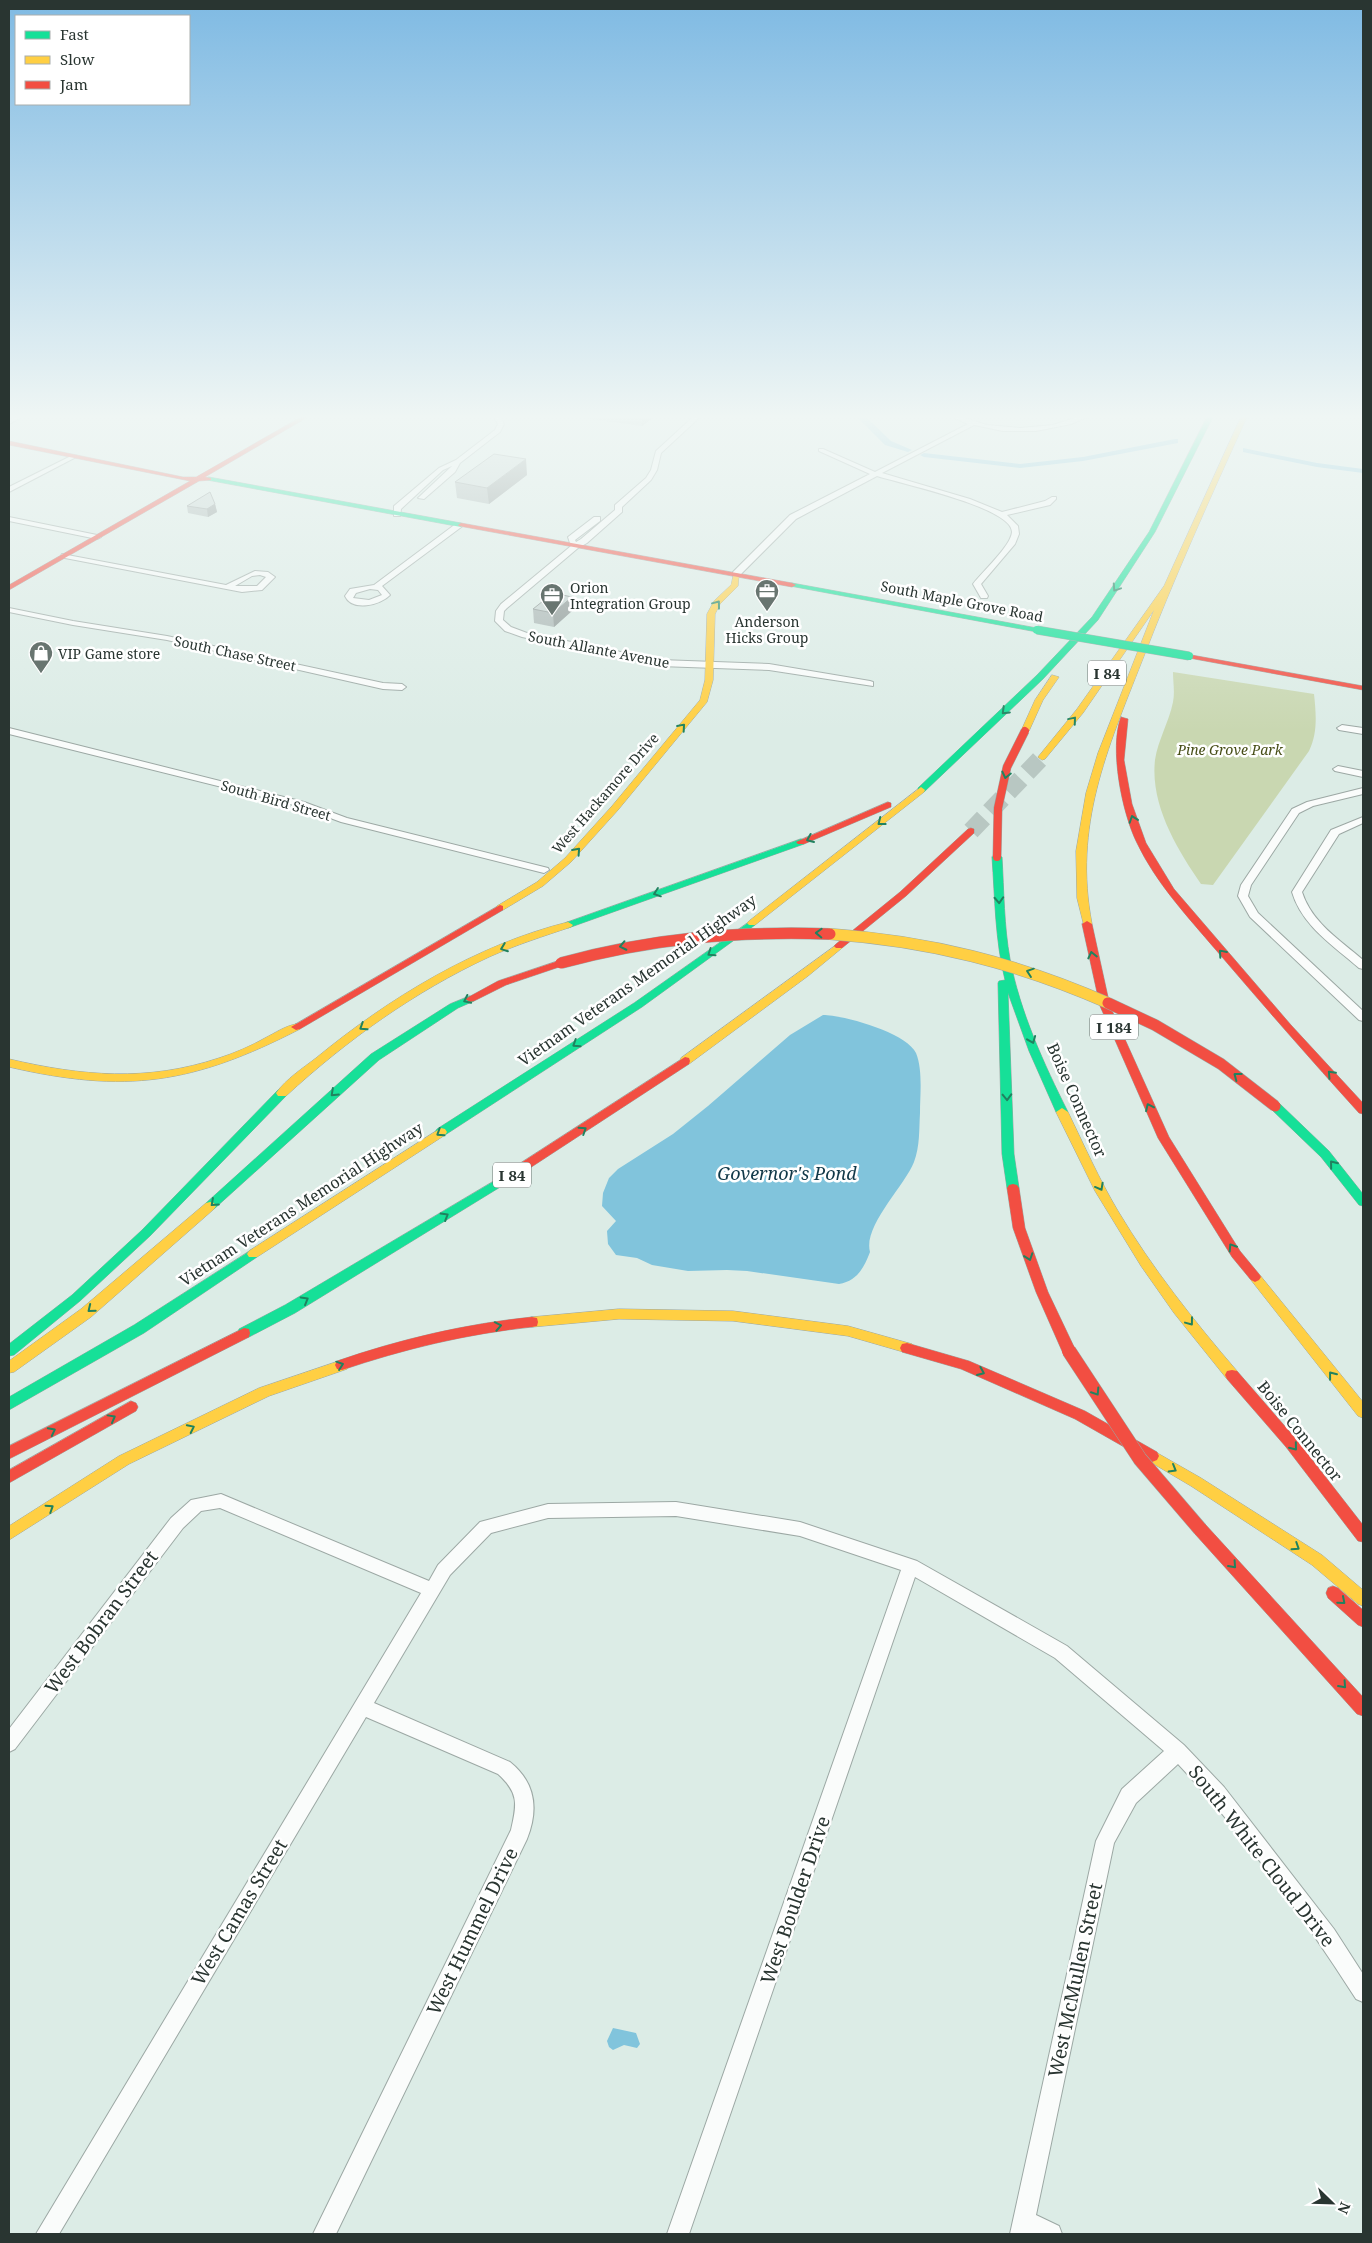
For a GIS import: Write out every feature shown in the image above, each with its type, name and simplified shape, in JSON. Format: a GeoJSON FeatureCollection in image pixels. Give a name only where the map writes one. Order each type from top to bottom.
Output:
{"type":"FeatureCollection","features":[{"type":"Feature","properties":{"kind":"main road"},"geometry":{"type":"LineString","coordinates":[[9,588],[124,522]]}},
{"type":"Feature","properties":{"kind":"main road","name":"South Maple Grove Road"},"geometry":{"type":"LineString","coordinates":[[441,522],[1363,688]]}},
{"type":"Feature","properties":{"kind":"main road","name":"Vietnam Veterans Memorial Highway"},"geometry":{"type":"LineString","coordinates":[[9,1404],[140,1329],[617,1017],[726,943],[919,792],[1040,677],[1095,618],[1157,522]]}},
{"type":"Feature","properties":{"kind":"main road","name":"I 84"},"geometry":{"type":"LineString","coordinates":[[1042,757],[1080,711],[1168,586],[1197,522]]}},
{"type":"Feature","properties":{"kind":"main road","name":"West Hackamore Drive"},"geometry":{"type":"LineString","coordinates":[[436,939],[540,884],[568,860],[615,808],[695,712],[708,691],[704,664],[702,607],[721,584],[736,574]]}},
{"type":"Feature","properties":{"kind":"main road","name":"I 184"},"geometry":{"type":"LineString","coordinates":[[1168,586],[1102,753],[1090,794],[1081,851],[1082,898],[1090,949],[1105,1006],[1164,1138],[1236,1254],[1363,1412]]}},
{"type":"Feature","properties":{"kind":"main road","name":"Boise Connector"},"geometry":{"type":"LineString","coordinates":[[1095,618],[1039,700],[1007,767],[1000,800],[997,857],[1002,943],[1013,992],[1050,1087],[1102,1192],[1150,1268],[1212,1351],[1291,1443],[1363,1536]]}},
{"type":"Feature","properties":{"kind":"main road","name":"West Hackamore Drive"},"geometry":{"type":"LineString","coordinates":[[615,790],[692,699],[704,664]]}},
{"type":"Feature","properties":{"kind":"main road"},"geometry":{"type":"LineString","coordinates":[[1127,692],[1120,760],[1128,804],[1141,843],[1170,890],[1287,1027],[1363,1110]]}},
{"type":"Feature","properties":{"kind":"main road"},"geometry":{"type":"LineString","coordinates":[[9,1351],[76,1298],[146,1233],[282,1092],[312,1065],[350,1035],[423,988],[487,955],[784,850],[919,792]]}},
{"type":"Feature","properties":{"kind":"main road","name":"West Hackamore Drive"},"geometry":{"type":"LineString","coordinates":[[295,1021],[436,939],[517,889],[544,870],[558,857],[602,805]]}},
{"type":"Feature","properties":{"kind":"main road","name":"I 84"},"geometry":{"type":"LineString","coordinates":[[9,1453],[290,1309],[541,1157],[685,1061],[804,974],[903,894],[971,831]]}},
{"type":"Feature","properties":{"kind":"main road"},"geometry":{"type":"LineString","coordinates":[[9,1368],[86,1313],[171,1242],[375,1057],[454,1006],[502,983],[561,962],[647,941],[719,933],[819,933],[874,936],[935,945],[991,959],[1047,978],[1114,1006],[1221,1065],[1275,1106],[1325,1154],[1363,1202]]}},
{"type":"Feature","properties":{"kind":"main road"},"geometry":{"type":"LineString","coordinates":[[1002,943],[1008,1154],[1019,1228],[1042,1292],[1069,1351],[1140,1459],[1200,1529],[1363,1708]]}},
{"type":"Feature","properties":{"kind":"main road"},"geometry":{"type":"LineString","coordinates":[[9,1053],[48,1066],[90,1072],[136,1071],[171,1065],[225,1051],[295,1021]]}},
{"type":"Feature","properties":{"kind":"main road"},"geometry":{"type":"LineString","coordinates":[[9,1063],[56,1076],[88,1080],[156,1077],[183,1073],[229,1058],[266,1043],[295,1021]]}},
{"type":"Feature","properties":{"kind":"main road"},"geometry":{"type":"LineString","coordinates":[[176,1381],[290,1309]]}},
{"type":"Feature","properties":{"kind":"main road"},"geometry":{"type":"LineString","coordinates":[[9,1534],[124,1460],[264,1392],[389,1348],[505,1324],[620,1314],[732,1316],[848,1331],[964,1365],[1080,1415],[1196,1482],[1317,1560],[1363,1599]]}},
{"type":"Feature","properties":{"kind":"main road"},"geometry":{"type":"LineString","coordinates":[[9,1476],[143,1401]]}},
{"type":"Feature","properties":{"kind":"main road"},"geometry":{"type":"LineString","coordinates":[[1196,1482],[1286,1553]]}},
{"type":"Feature","properties":{"kind":"main road"},"geometry":{"type":"LineString","coordinates":[[1322,1583],[1363,1620]]}},
{"type":"Feature","properties":{"kind":"street"},"geometry":{"type":"LineString","coordinates":[[22,522],[97,537]]}},
{"type":"Feature","properties":{"kind":"street"},"geometry":{"type":"LineString","coordinates":[[575,546],[584,541],[606,522]]}},
{"type":"Feature","properties":{"kind":"street","name":"West Hackamore Drive"},"geometry":{"type":"LineString","coordinates":[[736,574],[789,522]]}},
{"type":"Feature","properties":{"kind":"street"},"geometry":{"type":"LineString","coordinates":[[984,596],[977,584],[1012,542],[1016,534],[1015,526],[1012,522]]}},
{"type":"Feature","properties":{"kind":"street"},"geometry":{"type":"LineString","coordinates":[[376,587],[460,525]]}},
{"type":"Feature","properties":{"kind":"street","name":"South Allante Avenue"},"geometry":{"type":"LineString","coordinates":[[575,546],[504,606],[498,616],[502,625],[525,635],[672,664],[787,669],[870,684]]}},
{"type":"Feature","properties":{"kind":"street"},"geometry":{"type":"LineString","coordinates":[[65,556],[229,586]]}},
{"type":"Feature","properties":{"kind":"street","name":"South Chase Street"},"geometry":{"type":"LineString","coordinates":[[9,610],[73,623],[167,638],[383,686],[402,686]]}},
{"type":"Feature","properties":{"kind":"street"},"geometry":{"type":"LineString","coordinates":[[1342,728],[1363,731]]}},
{"type":"Feature","properties":{"kind":"street","name":"South Bird Street"},"geometry":{"type":"LineString","coordinates":[[9,731],[301,804],[344,820],[544,870]]}},
{"type":"Feature","properties":{"kind":"street"},"geometry":{"type":"LineString","coordinates":[[1338,769],[1363,774]]}},
{"type":"Feature","properties":{"kind":"street"},"geometry":{"type":"LineString","coordinates":[[1363,791],[1310,804],[1295,810],[1246,885],[1243,896],[1254,915],[1363,1017]]}},
{"type":"Feature","properties":{"kind":"street"},"geometry":{"type":"LineString","coordinates":[[1363,820],[1335,832],[1297,892],[1298,902],[1305,914],[1363,966]]}},
{"type":"Feature","properties":{"kind":"street","name":"West Bobran Street"},"geometry":{"type":"LineString","coordinates":[[12,1732],[177,1523],[197,1505],[221,1501],[432,1590]]}},
{"type":"Feature","properties":{"kind":"street","name":"South White Cloud Drive"},"geometry":{"type":"LineString","coordinates":[[432,1590],[444,1570],[486,1527],[548,1511],[676,1509],[800,1529],[911,1566],[1061,1652],[1178,1751],[1218,1793],[1327,1936],[1363,1992]]}},
{"type":"Feature","properties":{"kind":"street","name":"West Boulder Drive"},"geometry":{"type":"LineString","coordinates":[[678,2234],[911,1566]]}},
{"type":"Feature","properties":{"kind":"street","name":"West Camas Street"},"geometry":{"type":"LineString","coordinates":[[47,2234],[432,1590]]}},
{"type":"Feature","properties":{"kind":"street","name":"West Hummel Drive"},"geometry":{"type":"LineString","coordinates":[[324,2234],[520,1832],[525,1813],[524,1791],[516,1777],[504,1768],[362,1707]]}},
{"type":"Feature","properties":{"kind":"street","name":"West McMullen Street"},"geometry":{"type":"LineString","coordinates":[[1023,2228],[1105,1841],[1129,1796],[1178,1751]]}},
{"type":"Feature","properties":{"kind":"street"},"geometry":{"type":"LineString","coordinates":[[1023,2228],[1051,2234]]}},
{"type":"Feature","properties":{"kind":"green space","name":"Pine Grove Park"},"geometry":{"type":"Polygon","coordinates":[[[1173,672],[1314,694],[1315,730],[1309,751],[1213,885],[1201,884],[1183,856],[1167,826],[1157,793],[1155,760],[1173,702],[1173,672]]]}},
{"type":"Feature","properties":{"kind":"water","name":"Governor's Pond"},"geometry":{"type":"Polygon","coordinates":[[[823,1015],[845,1018],[888,1032],[910,1046],[916,1053],[920,1067],[919,1132],[916,1156],[909,1172],[878,1219],[869,1242],[870,1252],[859,1273],[851,1280],[839,1284],[747,1271],[688,1271],[652,1265],[637,1258],[616,1255],[608,1244],[607,1231],[616,1221],[602,1206],[603,1193],[609,1178],[618,1169],[673,1134],[790,1035],[823,1015]]]}},
{"type":"Feature","properties":{"kind":"water"},"geometry":{"type":"Polygon","coordinates":[[[613,2028],[636,2033],[640,2044],[637,2048],[624,2045],[613,2050],[609,2047],[607,2041],[613,2028]]]}},
{"type":"Feature","properties":{"kind":"building"},"geometry":{"type":"Polygon","coordinates":[[[553,593],[572,597],[553,613],[533,609],[553,593]]]}},
{"type":"Feature","properties":{"kind":"tunnel"},"geometry":{"type":"LineString","coordinates":[[971,831],[1042,757]]}},
{"type":"Feature","properties":{"kind":"traffic: fast"},"geometry":{"type":"LineString","coordinates":[[443,522],[461,525]]}},
{"type":"Feature","properties":{"kind":"traffic: fast"},"geometry":{"type":"LineString","coordinates":[[921,790],[1040,677],[1095,618],[1157,522]]}},
{"type":"Feature","properties":{"kind":"traffic: fast"},"geometry":{"type":"LineString","coordinates":[[792,585],[1037,630]]}},
{"type":"Feature","properties":{"kind":"traffic: fast"},"geometry":{"type":"LineString","coordinates":[[1037,630],[1189,656]]}},
{"type":"Feature","properties":{"kind":"traffic: fast"},"geometry":{"type":"LineString","coordinates":[[568,925],[801,842]]}},
{"type":"Feature","properties":{"kind":"traffic: fast"},"geometry":{"type":"LineString","coordinates":[[997,857],[1000,921],[1005,962],[1034,1051],[1062,1112]]}},
{"type":"Feature","properties":{"kind":"traffic: fast"},"geometry":{"type":"LineString","coordinates":[[441,1132],[638,1005],[752,923]]}},
{"type":"Feature","properties":{"kind":"traffic: fast"},"geometry":{"type":"LineString","coordinates":[[1003,983],[1008,1154],[1013,1188]]}},
{"type":"Feature","properties":{"kind":"traffic: fast"},"geometry":{"type":"LineString","coordinates":[[210,1206],[375,1057],[454,1006],[470,999]]}},
{"type":"Feature","properties":{"kind":"traffic: fast"},"geometry":{"type":"LineString","coordinates":[[9,1351],[76,1298],[146,1233],[282,1093]]}},
{"type":"Feature","properties":{"kind":"traffic: fast"},"geometry":{"type":"LineString","coordinates":[[1275,1106],[1325,1154],[1363,1202]]}},
{"type":"Feature","properties":{"kind":"traffic: fast"},"geometry":{"type":"LineString","coordinates":[[244,1333],[290,1309],[506,1178]]}},
{"type":"Feature","properties":{"kind":"traffic: fast"},"geometry":{"type":"LineString","coordinates":[[9,1404],[139,1329],[253,1254]]}},
{"type":"Feature","properties":{"kind":"traffic: slow"},"geometry":{"type":"LineString","coordinates":[[1042,757],[1080,711],[1167,586],[1196,522]]}},
{"type":"Feature","properties":{"kind":"traffic: slow"},"geometry":{"type":"LineString","coordinates":[[500,908],[540,884],[568,860],[615,808],[704,700],[709,680],[711,614],[717,603],[734,586],[736,574]]}},
{"type":"Feature","properties":{"kind":"traffic: slow"},"geometry":{"type":"LineString","coordinates":[[1087,924],[1082,898],[1081,851],[1090,793],[1102,753],[1167,586]]}},
{"type":"Feature","properties":{"kind":"traffic: slow"},"geometry":{"type":"LineString","coordinates":[[1025,731],[1039,700],[1055,677]]}},
{"type":"Feature","properties":{"kind":"traffic: slow"},"geometry":{"type":"LineString","coordinates":[[752,923],[921,790]]}},
{"type":"Feature","properties":{"kind":"traffic: slow"},"geometry":{"type":"LineString","coordinates":[[282,1093],[353,1034],[431,983],[486,955],[568,925]]}},
{"type":"Feature","properties":{"kind":"traffic: slow"},"geometry":{"type":"LineString","coordinates":[[830,934],[902,941],[972,955],[1007,964],[1075,988],[1108,1003]]}},
{"type":"Feature","properties":{"kind":"traffic: slow"},"geometry":{"type":"LineString","coordinates":[[685,1061],[839,946]]}},
{"type":"Feature","properties":{"kind":"traffic: slow"},"geometry":{"type":"LineString","coordinates":[[9,1063],[49,1072],[86,1077],[122,1079],[156,1076],[190,1070],[225,1060],[260,1046],[296,1027]]}},
{"type":"Feature","properties":{"kind":"traffic: slow"},"geometry":{"type":"LineString","coordinates":[[1062,1112],[1101,1191],[1129,1239],[1196,1332],[1232,1375]]}},
{"type":"Feature","properties":{"kind":"traffic: slow"},"geometry":{"type":"LineString","coordinates":[[253,1254],[441,1132]]}},
{"type":"Feature","properties":{"kind":"traffic: slow"},"geometry":{"type":"LineString","coordinates":[[9,1368],[86,1313],[210,1206]]}},
{"type":"Feature","properties":{"kind":"traffic: slow"},"geometry":{"type":"LineString","coordinates":[[1255,1277],[1363,1412]]}},
{"type":"Feature","properties":{"kind":"traffic: slow"},"geometry":{"type":"LineString","coordinates":[[532,1322],[619,1314],[733,1316],[848,1331],[907,1348]]}},
{"type":"Feature","properties":{"kind":"traffic: slow"},"geometry":{"type":"LineString","coordinates":[[9,1534],[124,1460],[264,1392],[342,1365]]}},
{"type":"Feature","properties":{"kind":"traffic: slow"},"geometry":{"type":"LineString","coordinates":[[1152,1456],[1317,1560],[1363,1599]]}},
{"type":"Feature","properties":{"kind":"traffic: jam"},"geometry":{"type":"LineString","coordinates":[[9,588],[124,522]]}},
{"type":"Feature","properties":{"kind":"traffic: jam"},"geometry":{"type":"LineString","coordinates":[[461,525],[792,585]]}},
{"type":"Feature","properties":{"kind":"traffic: jam"},"geometry":{"type":"LineString","coordinates":[[1189,656],[1363,688]]}},
{"type":"Feature","properties":{"kind":"traffic: jam"},"geometry":{"type":"LineString","coordinates":[[1124,719],[1120,760],[1128,804],[1141,843],[1170,890],[1287,1027],[1363,1110]]}},
{"type":"Feature","properties":{"kind":"traffic: jam"},"geometry":{"type":"LineString","coordinates":[[997,857],[998,808],[1007,767],[1025,731]]}},
{"type":"Feature","properties":{"kind":"traffic: jam"},"geometry":{"type":"LineString","coordinates":[[801,842],[888,805]]}},
{"type":"Feature","properties":{"kind":"traffic: jam"},"geometry":{"type":"LineString","coordinates":[[839,946],[903,894],[971,831]]}},
{"type":"Feature","properties":{"kind":"traffic: jam"},"geometry":{"type":"LineString","coordinates":[[296,1027],[500,908]]}},
{"type":"Feature","properties":{"kind":"traffic: jam"},"geometry":{"type":"LineString","coordinates":[[1087,924],[1105,1006],[1164,1138],[1236,1254],[1255,1277]]}},
{"type":"Feature","properties":{"kind":"traffic: jam"},"geometry":{"type":"LineString","coordinates":[[561,963],[629,946],[694,936],[760,933],[830,934]]}},
{"type":"Feature","properties":{"kind":"traffic: jam"},"geometry":{"type":"LineString","coordinates":[[470,999],[502,983],[561,963]]}},
{"type":"Feature","properties":{"kind":"traffic: jam"},"geometry":{"type":"LineString","coordinates":[[1108,1003],[1155,1025],[1221,1064],[1275,1106]]}},
{"type":"Feature","properties":{"kind":"traffic: jam"},"geometry":{"type":"LineString","coordinates":[[506,1178],[685,1061]]}},
{"type":"Feature","properties":{"kind":"traffic: jam"},"geometry":{"type":"LineString","coordinates":[[1013,1188],[1019,1228],[1042,1292],[1069,1351]]}},
{"type":"Feature","properties":{"kind":"traffic: jam"},"geometry":{"type":"LineString","coordinates":[[342,1365],[436,1337],[508,1324],[532,1322]]}},
{"type":"Feature","properties":{"kind":"traffic: jam"},"geometry":{"type":"LineString","coordinates":[[9,1453],[244,1333]]}},
{"type":"Feature","properties":{"kind":"traffic: jam"},"geometry":{"type":"LineString","coordinates":[[907,1348],[964,1365],[1080,1415],[1152,1456]]}},
{"type":"Feature","properties":{"kind":"traffic: jam"},"geometry":{"type":"LineString","coordinates":[[1069,1351],[1140,1459],[1200,1529]]}},
{"type":"Feature","properties":{"kind":"traffic: jam"},"geometry":{"type":"LineString","coordinates":[[1232,1375],[1291,1443],[1363,1536]]}},
{"type":"Feature","properties":{"kind":"traffic: jam"},"geometry":{"type":"LineString","coordinates":[[9,1477],[131,1407]]}},
{"type":"Feature","properties":{"kind":"traffic: jam"},"geometry":{"type":"LineString","coordinates":[[1200,1529],[1363,1708]]}},
{"type":"Feature","properties":{"kind":"traffic: jam"},"geometry":{"type":"LineString","coordinates":[[1333,1593],[1363,1620]]}},
{"type":"Feature","properties":{"kind":"place","name":"Anderson Hicks Group"},"geometry":{"type":"Point","coordinates":[767,612]}},
{"type":"Feature","properties":{"kind":"place","name":"Orion Integration Group"},"geometry":{"type":"Point","coordinates":[552,616]}},
{"type":"Feature","properties":{"kind":"place","name":"VIP Game store"},"geometry":{"type":"Point","coordinates":[41,674]}}]}
